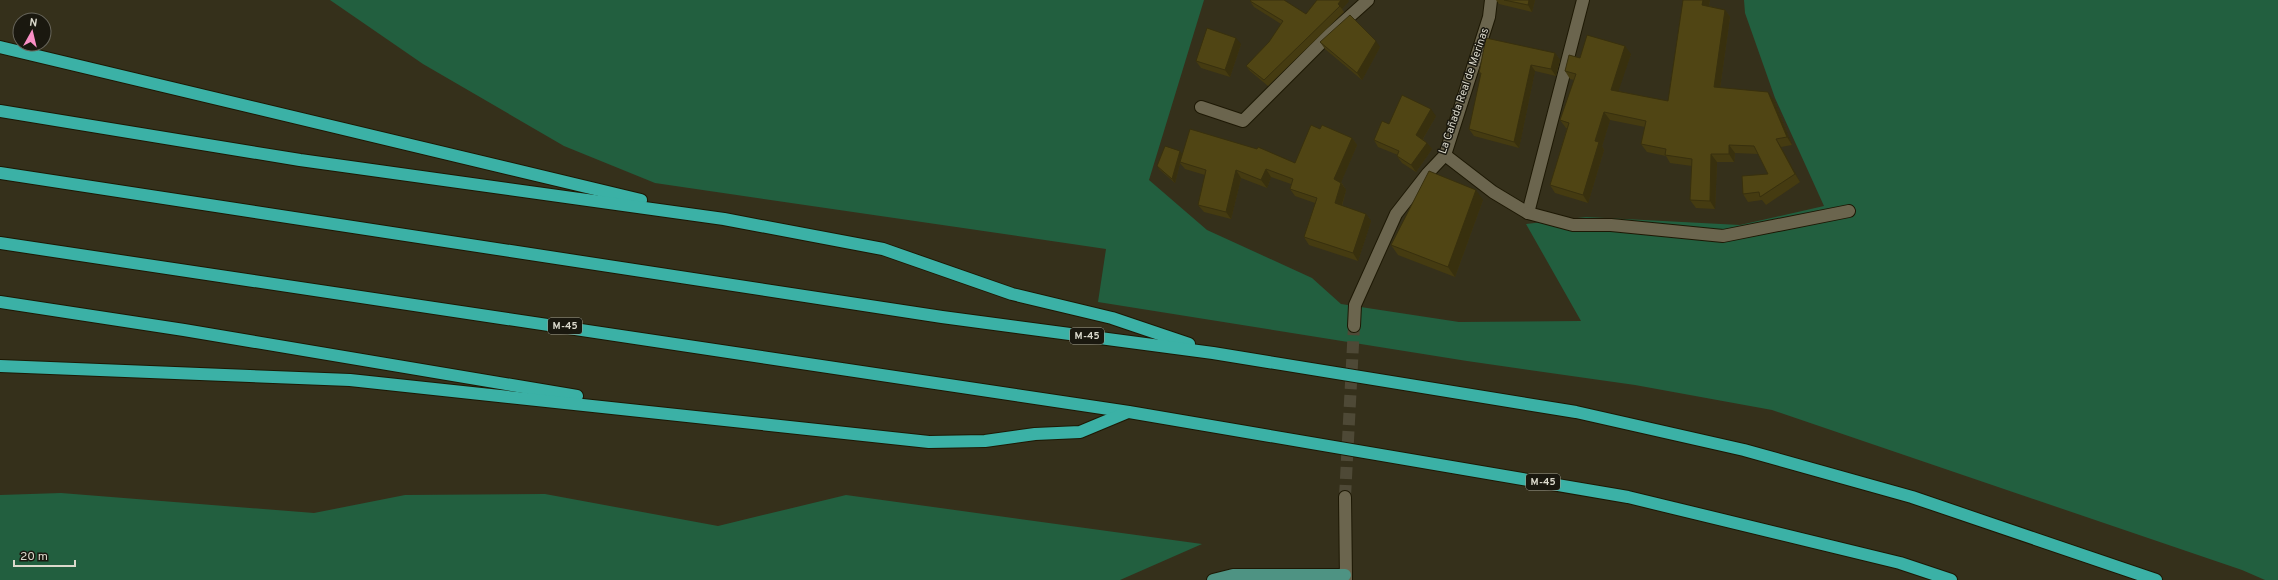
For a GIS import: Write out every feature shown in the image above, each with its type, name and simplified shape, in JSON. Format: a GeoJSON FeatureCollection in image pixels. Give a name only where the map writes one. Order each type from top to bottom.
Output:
{"type":"FeatureCollection","features":[{"type":"Feature","properties":{"kind":"highway"},"geometry":{"type":"LineString","coordinates":[[0,47],[724,219]]}},
{"type":"Feature","properties":{"kind":"highway"},"geometry":{"type":"LineString","coordinates":[[0,112],[300,160],[724,219],[883,248],[1012,294],[1112,318],[1213,353]]}},
{"type":"Feature","properties":{"kind":"highway","name":"M-45"},"geometry":{"type":"LineString","coordinates":[[0,173],[934,316],[1213,353],[1576,412],[1744,450],[1912,497],[2156,580]]}},
{"type":"Feature","properties":{"kind":"highway","name":"M-45"},"geometry":{"type":"LineString","coordinates":[[0,243],[1129,412],[1628,497],[1900,563],[1950,580]]}},
{"type":"Feature","properties":{"kind":"highway"},"geometry":{"type":"LineString","coordinates":[[0,302],[745,422]]}},
{"type":"Feature","properties":{"kind":"highway"},"geometry":{"type":"LineString","coordinates":[[0,366],[350,380],[929,442],[984,441],[1035,434],[1080,432],[1129,412]]}},
{"type":"Feature","properties":{"kind":"main road"},"geometry":{"type":"LineString","coordinates":[[1213,580],[1230,578],[1345,578]]}},
{"type":"Feature","properties":{"kind":"street"},"geometry":{"type":"LineString","coordinates":[[1201,107],[1243,122],[1329,35],[1368,0]]}},
{"type":"Feature","properties":{"kind":"street","name":"La Cañada Real de Merinas"},"geometry":{"type":"LineString","coordinates":[[1354,326],[1355,305],[1396,214],[1428,172],[1445,155],[1489,17],[1491,0]]}},
{"type":"Feature","properties":{"kind":"street"},"geometry":{"type":"LineString","coordinates":[[1528,213],[1583,0]]}},
{"type":"Feature","properties":{"kind":"street"},"geometry":{"type":"LineString","coordinates":[[1445,155],[1493,192],[1528,213],[1573,225],[1611,225],[1723,236],[1849,211]]}},
{"type":"Feature","properties":{"kind":"street"},"geometry":{"type":"LineString","coordinates":[[1345,498],[1345,578]]}},
{"type":"Feature","properties":{"kind":"green space"},"geometry":{"type":"Polygon","coordinates":[[[330,0],[1204,0],[1149,180],[1207,230],[1312,278],[1341,304],[1459,322],[1581,321],[1526,224],[1586,217],[1740,225],[1824,206],[1775,98],[1745,13],[1744,0],[2278,0],[2278,580],[2265,580],[2242,570],[1772,410],[1635,385],[1467,361],[1098,302],[1106,249],[655,183],[564,146],[423,64],[330,0]]]}},
{"type":"Feature","properties":{"kind":"green space"},"geometry":{"type":"Polygon","coordinates":[[[61,493],[314,513],[405,495],[545,494],[718,526],[846,495],[1202,544],[1120,580],[0,580],[0,495],[61,493]]]}},
{"type":"Feature","properties":{"kind":"building"},"geometry":{"type":"Polygon","coordinates":[[[1284,0],[1306,14],[1317,0],[1341,0],[1338,4],[1340,6],[1264,80],[1246,66],[1269,42],[1283,21],[1250,1],[1284,0]]]}},
{"type":"Feature","properties":{"kind":"building"},"geometry":{"type":"Polygon","coordinates":[[[1504,0],[1529,0],[1528,5],[1504,0]]]}},
{"type":"Feature","properties":{"kind":"building"},"geometry":{"type":"Polygon","coordinates":[[[1683,0],[1703,0],[1702,5],[1725,10],[1714,87],[1768,92],[1787,137],[1776,139],[1795,174],[1760,197],[1759,192],[1743,194],[1742,176],[1768,174],[1754,146],[1729,145],[1729,154],[1711,154],[1710,201],[1690,200],[1692,159],[1665,155],[1666,149],[1641,144],[1646,121],[1604,112],[1595,141],[1599,142],[1583,195],[1550,185],[1569,123],[1560,120],[1576,74],[1565,71],[1569,55],[1580,58],[1587,35],[1625,46],[1611,90],[1668,101],[1683,0]]]}},
{"type":"Feature","properties":{"kind":"building"},"geometry":{"type":"Polygon","coordinates":[[[1350,15],[1376,41],[1357,73],[1320,42],[1350,15]]]}},
{"type":"Feature","properties":{"kind":"building"},"geometry":{"type":"Polygon","coordinates":[[[1207,28],[1236,38],[1225,70],[1196,61],[1207,28]]]}},
{"type":"Feature","properties":{"kind":"building"},"geometry":{"type":"Polygon","coordinates":[[[1486,38],[1555,53],[1551,69],[1531,65],[1514,142],[1469,129],[1481,73],[1479,73],[1486,38]]]}},
{"type":"Feature","properties":{"kind":"building"},"geometry":{"type":"Polygon","coordinates":[[[1402,95],[1431,109],[1416,135],[1427,143],[1411,165],[1397,156],[1399,151],[1374,140],[1382,121],[1389,124],[1402,95]]]}},
{"type":"Feature","properties":{"kind":"building"},"geometry":{"type":"Polygon","coordinates":[[[1311,125],[1320,129],[1322,125],[1352,138],[1334,179],[1341,183],[1335,203],[1366,214],[1353,253],[1304,237],[1317,198],[1290,189],[1293,179],[1266,169],[1261,180],[1236,170],[1226,212],[1198,205],[1206,170],[1180,162],[1190,129],[1257,149],[1258,147],[1295,163],[1311,125]]]}},
{"type":"Feature","properties":{"kind":"building"},"geometry":{"type":"Polygon","coordinates":[[[1165,146],[1180,151],[1172,179],[1157,166],[1165,146]]]}},
{"type":"Feature","properties":{"kind":"building"},"geometry":{"type":"Polygon","coordinates":[[[1429,171],[1476,190],[1448,267],[1391,245],[1429,171]]]}},
{"type":"Feature","properties":{"kind":"tunnel"},"geometry":{"type":"LineString","coordinates":[[1345,497],[1354,326]]}}]}
